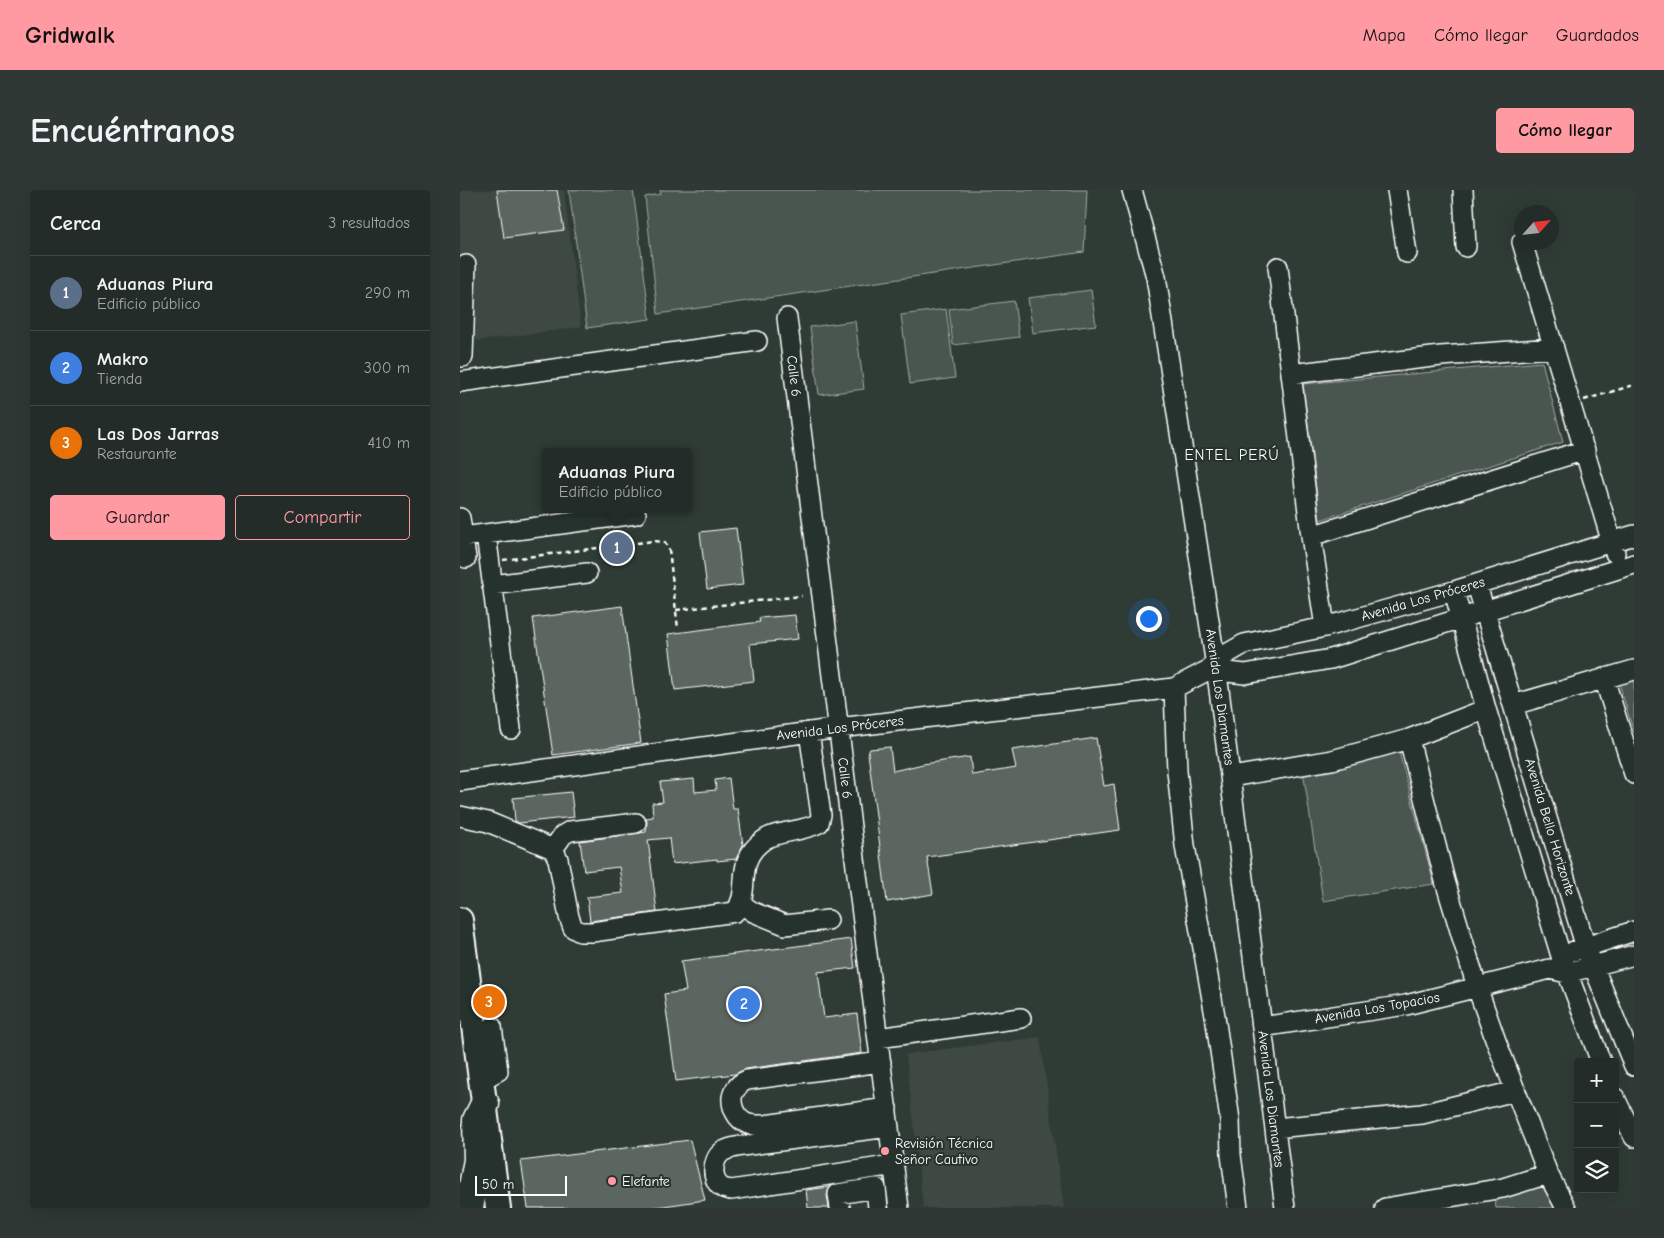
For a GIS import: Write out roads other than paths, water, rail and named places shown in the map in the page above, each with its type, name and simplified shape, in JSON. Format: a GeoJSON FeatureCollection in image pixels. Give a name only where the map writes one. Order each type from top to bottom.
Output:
{"type":"FeatureCollection","features":[{"type":"Feature","properties":{"kind":"highway"},"geometry":{"type":"LineString","coordinates":[[469,1208],[478,1160],[477,1120],[483,1092]]}},
{"type":"Feature","properties":{"kind":"highway"},"geometry":{"type":"LineString","coordinates":[[460,1168],[465,1208]]}},
{"type":"Feature","properties":{"kind":"main road"},"geometry":{"type":"LineString","coordinates":[[460,920],[498,1208]]}},
{"type":"Feature","properties":{"kind":"street","name":"Avenida Los Diamantes"},"geometry":{"type":"LineString","coordinates":[[1134,190],[1156,277],[1216,666],[1285,1208]]}},
{"type":"Feature","properties":{"kind":"street"},"geometry":{"type":"LineString","coordinates":[[1397,190],[1407,253]]}},
{"type":"Feature","properties":{"kind":"street"},"geometry":{"type":"LineString","coordinates":[[1463,190],[1466,246]]}},
{"type":"Feature","properties":{"kind":"street"},"geometry":{"type":"LineString","coordinates":[[1524,250],[1611,542],[1627,566]]}},
{"type":"Feature","properties":{"kind":"street"},"geometry":{"type":"LineString","coordinates":[[463,357],[466,265]]}},
{"type":"Feature","properties":{"kind":"street"},"geometry":{"type":"LineString","coordinates":[[1278,267],[1311,536],[1325,626]]}},
{"type":"Feature","properties":{"kind":"street","name":"Calle 6"},"geometry":{"type":"LineString","coordinates":[[787,318],[899,1208]]}},
{"type":"Feature","properties":{"kind":"street"},"geometry":{"type":"LineString","coordinates":[[460,382],[757,341]]}},
{"type":"Feature","properties":{"kind":"street"},"geometry":{"type":"LineString","coordinates":[[1291,374],[1441,356],[1554,348]]}},
{"type":"Feature","properties":{"kind":"street"},"geometry":{"type":"LineString","coordinates":[[1311,536],[1585,450]]}},
{"type":"Feature","properties":{"kind":"street"},"geometry":{"type":"LineString","coordinates":[[463,538],[636,514]]}},
{"type":"Feature","properties":{"kind":"street"},"geometry":{"type":"LineString","coordinates":[[460,518],[466,558]]}},
{"type":"Feature","properties":{"kind":"street"},"geometry":{"type":"LineString","coordinates":[[486,534],[511,729]]}},
{"type":"Feature","properties":{"kind":"street","name":"Avenida Los Próceres"},"geometry":{"type":"LineString","coordinates":[[460,782],[839,728],[1174,688],[1216,666],[1225,655],[1244,644],[1325,626],[1477,585],[1634,535]]}},
{"type":"Feature","properties":{"kind":"street","name":"Avenida Los Próceres"},"geometry":{"type":"LineString","coordinates":[[1216,666],[1228,672],[1245,674],[1331,659],[1627,566]]}},
{"type":"Feature","properties":{"kind":"street"},"geometry":{"type":"LineString","coordinates":[[492,585],[587,573]]}},
{"type":"Feature","properties":{"kind":"street","name":"Avenida Bello Horizonte"},"geometry":{"type":"LineString","coordinates":[[1477,585],[1586,948],[1634,1066]]}},
{"type":"Feature","properties":{"kind":"street","name":"Avenida Bello Horizonte"},"geometry":{"type":"LineString","coordinates":[[1454,591],[1560,966],[1599,1058]]}},
{"type":"Feature","properties":{"kind":"street"},"geometry":{"type":"LineString","coordinates":[[1513,705],[1634,670]]}},
{"type":"Feature","properties":{"kind":"street"},"geometry":{"type":"LineString","coordinates":[[1604,678],[1634,774]]}},
{"type":"Feature","properties":{"kind":"street"},"geometry":{"type":"LineString","coordinates":[[1174,688],[1177,771],[1185,846],[1230,1120],[1231,1155],[1238,1208]]}},
{"type":"Feature","properties":{"kind":"street"},"geometry":{"type":"LineString","coordinates":[[1231,777],[1332,760],[1409,739],[1486,709]]}},
{"type":"Feature","properties":{"kind":"street"},"geometry":{"type":"LineString","coordinates":[[460,816],[488,822],[553,849],[558,859],[569,917],[573,928],[580,932],[592,932],[734,912],[740,903],[746,861],[753,848],[766,838],[811,828],[819,823],[821,814],[809,732]]}},
{"type":"Feature","properties":{"kind":"street"},"geometry":{"type":"LineString","coordinates":[[1409,739],[1445,881],[1477,987],[1548,1174],[1566,1208]]}},
{"type":"Feature","properties":{"kind":"street"},"geometry":{"type":"LineString","coordinates":[[553,849],[563,835],[570,831],[636,823]]}},
{"type":"Feature","properties":{"kind":"street"},"geometry":{"type":"LineString","coordinates":[[740,903],[753,912],[784,925],[828,920]]}},
{"type":"Feature","properties":{"kind":"street","name":"Avenida Los Topacios"},"geometry":{"type":"LineString","coordinates":[[1560,966],[1586,948],[1634,931]]}},
{"type":"Feature","properties":{"kind":"street","name":"Avenida Los Topacios"},"geometry":{"type":"LineString","coordinates":[[1262,1027],[1406,1006],[1560,966],[1593,966],[1634,955]]}},
{"type":"Feature","properties":{"kind":"street"},"geometry":{"type":"LineString","coordinates":[[878,1038],[1021,1018]]}},
{"type":"Feature","properties":{"kind":"street"},"geometry":{"type":"LineString","coordinates":[[483,1092],[498,1071],[492,1027]]}},
{"type":"Feature","properties":{"kind":"street"},"geometry":{"type":"LineString","coordinates":[[881,1062],[747,1080],[739,1084],[733,1092],[732,1102],[738,1117],[745,1123],[754,1125],[886,1108]]}},
{"type":"Feature","properties":{"kind":"street"},"geometry":{"type":"LineString","coordinates":[[1275,1128],[1422,1114],[1515,1090]]}},
{"type":"Feature","properties":{"kind":"street"},"geometry":{"type":"LineString","coordinates":[[1617,1103],[1634,1137]]}},
{"type":"Feature","properties":{"kind":"street"},"geometry":{"type":"LineString","coordinates":[[889,1127],[730,1149],[721,1153],[716,1159],[714,1176],[722,1187],[731,1190],[894,1165]]}},
{"type":"Feature","properties":{"kind":"street"},"geometry":{"type":"LineString","coordinates":[[1397,1207],[1503,1188],[1548,1174]]}},
{"type":"Feature","properties":{"kind":"street"},"geometry":{"type":"LineString","coordinates":[[840,1208],[838,1194],[876,1188],[878,1208]]}},
{"type":"Feature","properties":{"kind":"place","name":"Aduanas Piura"},"geometry":{"type":"Point","coordinates":[617,548]}},
{"type":"Feature","properties":{"kind":"place","name":"Las Dos Jarras"},"geometry":{"type":"Point","coordinates":[489,1002]}},
{"type":"Feature","properties":{"kind":"place","name":"Makro"},"geometry":{"type":"Point","coordinates":[744,1004]}},
{"type":"Feature","properties":{"kind":"place","name":"Revisión Técnica Señor Cautivo"},"geometry":{"type":"Point","coordinates":[885,1151]}},
{"type":"Feature","properties":{"kind":"place","name":"Elefante"},"geometry":{"type":"Point","coordinates":[612,1181]}},
{"type":"Feature","properties":{"kind":"district","name":"ENTEL PERÚ"},"geometry":{"type":"Point","coordinates":[1232,455]}}]}
